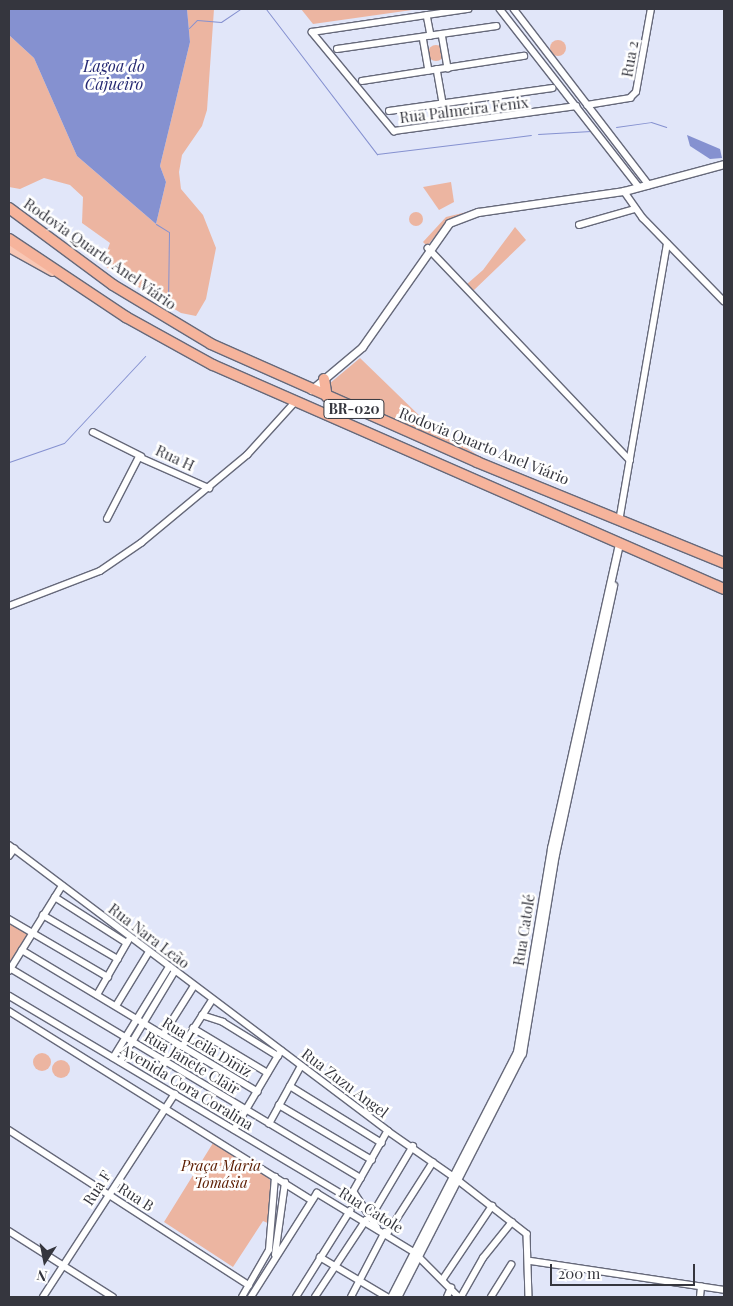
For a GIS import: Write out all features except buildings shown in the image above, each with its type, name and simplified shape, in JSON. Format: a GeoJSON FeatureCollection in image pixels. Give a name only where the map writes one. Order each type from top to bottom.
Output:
{"type":"FeatureCollection","features":[{"type":"Feature","properties":{"kind":"highway","name":"Rodovia Quarto Anel Viário"},"geometry":{"type":"LineString","coordinates":[[9,208],[141,304],[260,367],[350,407],[620,516],[724,562]]}},
{"type":"Feature","properties":{"kind":"highway"},"geometry":{"type":"LineString","coordinates":[[9,214],[20,216]]}},
{"type":"Feature","properties":{"kind":"highway","name":"BR-020"},"geometry":{"type":"LineString","coordinates":[[9,239],[66,278],[167,341],[342,423],[724,589]]}},
{"type":"Feature","properties":{"kind":"highway"},"geometry":{"type":"LineString","coordinates":[[250,381],[260,367]]}},
{"type":"Feature","properties":{"kind":"highway"},"geometry":{"type":"LineString","coordinates":[[324,379],[327,397]]}},
{"type":"Feature","properties":{"kind":"highway"},"geometry":{"type":"LineString","coordinates":[[342,423],[350,407]]}},
{"type":"Feature","properties":{"kind":"main road","name":"BR-020"},"geometry":{"type":"LineString","coordinates":[[9,247],[66,278]]}},
{"type":"Feature","properties":{"kind":"street"},"geometry":{"type":"LineString","coordinates":[[431,36],[427,15],[468,9]]}},
{"type":"Feature","properties":{"kind":"street"},"geometry":{"type":"LineString","coordinates":[[500,9],[639,187]]}},
{"type":"Feature","properties":{"kind":"street"},"geometry":{"type":"LineString","coordinates":[[514,9],[649,185]]}},
{"type":"Feature","properties":{"kind":"street","name":"Rua 2"},"geometry":{"type":"LineString","coordinates":[[587,104],[630,98],[636,92],[651,9]]}},
{"type":"Feature","properties":{"kind":"street","name":"Rua Palmeira Fenix"},"geometry":{"type":"LineString","coordinates":[[427,15],[312,32],[394,131],[576,106]]}},
{"type":"Feature","properties":{"kind":"street"},"geometry":{"type":"LineString","coordinates":[[337,49],[496,26]]}},
{"type":"Feature","properties":{"kind":"street"},"geometry":{"type":"LineString","coordinates":[[442,34],[448,68]]}},
{"type":"Feature","properties":{"kind":"street"},"geometry":{"type":"LineString","coordinates":[[423,37],[429,70]]}},
{"type":"Feature","properties":{"kind":"street"},"geometry":{"type":"LineString","coordinates":[[362,81],[524,56]]}},
{"type":"Feature","properties":{"kind":"street"},"geometry":{"type":"LineString","coordinates":[[437,69],[443,103]]}},
{"type":"Feature","properties":{"kind":"street"},"geometry":{"type":"LineString","coordinates":[[389,111],[552,88]]}},
{"type":"Feature","properties":{"kind":"street"},"geometry":{"type":"LineString","coordinates":[[311,390],[362,347],[428,248],[450,223],[463,216],[624,191],[724,164]]}},
{"type":"Feature","properties":{"kind":"street"},"geometry":{"type":"LineString","coordinates":[[624,191],[635,209],[724,301]]}},
{"type":"Feature","properties":{"kind":"street"},"geometry":{"type":"LineString","coordinates":[[579,225],[635,209]]}},
{"type":"Feature","properties":{"kind":"street"},"geometry":{"type":"LineString","coordinates":[[620,516],[667,244]]}},
{"type":"Feature","properties":{"kind":"street"},"geometry":{"type":"LineString","coordinates":[[428,248],[630,460]]}},
{"type":"Feature","properties":{"kind":"street"},"geometry":{"type":"LineString","coordinates":[[9,606],[100,572],[209,488],[296,401]]}},
{"type":"Feature","properties":{"kind":"street"},"geometry":{"type":"LineString","coordinates":[[93,432],[141,456]]}},
{"type":"Feature","properties":{"kind":"street","name":"Rua H"},"geometry":{"type":"LineString","coordinates":[[107,519],[135,460],[141,456],[209,488]]}},
{"type":"Feature","properties":{"kind":"street","name":"Rua Catolé"},"geometry":{"type":"LineString","coordinates":[[397,1297],[514,1059],[529,1007],[561,811],[621,544]]}},
{"type":"Feature","properties":{"kind":"street"},"geometry":{"type":"LineString","coordinates":[[9,856],[11,847]]}},
{"type":"Feature","properties":{"kind":"street","name":"Rua Nara Leão"},"geometry":{"type":"LineString","coordinates":[[11,847],[129,940]]}},
{"type":"Feature","properties":{"kind":"street"},"geometry":{"type":"LineString","coordinates":[[10,970],[62,886]]}},
{"type":"Feature","properties":{"kind":"street","name":"Rua Nara Leão"},"geometry":{"type":"LineString","coordinates":[[55,897],[149,952],[276,1047]]}},
{"type":"Feature","properties":{"kind":"street"},"geometry":{"type":"LineString","coordinates":[[43,915],[118,959]]}},
{"type":"Feature","properties":{"kind":"street"},"geometry":{"type":"LineString","coordinates":[[9,919],[108,977]]}},
{"type":"Feature","properties":{"kind":"street"},"geometry":{"type":"LineString","coordinates":[[97,996],[129,940]]}},
{"type":"Feature","properties":{"kind":"street","name":"Rua Leila Diniz"},"geometry":{"type":"LineString","coordinates":[[22,950],[258,1092]]}},
{"type":"Feature","properties":{"kind":"street"},"geometry":{"type":"LineString","coordinates":[[116,1006],[149,952]]}},
{"type":"Feature","properties":{"kind":"street"},"geometry":{"type":"LineString","coordinates":[[113,1058],[169,967]]}},
{"type":"Feature","properties":{"kind":"street","name":"Rua Janete Clair"},"geometry":{"type":"LineString","coordinates":[[10,970],[362,1178]]}},
{"type":"Feature","properties":{"kind":"street"},"geometry":{"type":"LineString","coordinates":[[120,1062],[175,971]]}},
{"type":"Feature","properties":{"kind":"street"},"geometry":{"type":"LineString","coordinates":[[163,1035],[194,986]]}},
{"type":"Feature","properties":{"kind":"street"},"geometry":{"type":"LineString","coordinates":[[9,1009],[11,998]]}},
{"type":"Feature","properties":{"kind":"street","name":"Avenida Cora Coralina"},"geometry":{"type":"LineString","coordinates":[[11,998],[346,1197],[353,1194]]}},
{"type":"Feature","properties":{"kind":"street"},"geometry":{"type":"LineString","coordinates":[[182,1047],[212,1000]]}},
{"type":"Feature","properties":{"kind":"street","name":"Avenida Cora Coralina"},"geometry":{"type":"LineString","coordinates":[[9,1009],[276,1178],[312,1196]]}},
{"type":"Feature","properties":{"kind":"street"},"geometry":{"type":"LineString","coordinates":[[202,1015],[223,1022],[280,1054],[234,1130]]}},
{"type":"Feature","properties":{"kind":"street"},"geometry":{"type":"LineString","coordinates":[[193,1028],[268,1073]]}},
{"type":"Feature","properties":{"kind":"street","name":"Rua Zuzu Angel"},"geometry":{"type":"LineString","coordinates":[[276,1047],[280,1054],[301,1066],[388,1131],[353,1194]]}},
{"type":"Feature","properties":{"kind":"street"},"geometry":{"type":"LineString","coordinates":[[269,1124],[301,1066]]}},
{"type":"Feature","properties":{"kind":"street"},"geometry":{"type":"LineString","coordinates":[[290,1086],[382,1143]]}},
{"type":"Feature","properties":{"kind":"street","name":"Rua F"},"geometry":{"type":"LineString","coordinates":[[43,1297],[108,1194],[175,1094]]}},
{"type":"Feature","properties":{"kind":"street"},"geometry":{"type":"LineString","coordinates":[[279,1105],[372,1160]]}},
{"type":"Feature","properties":{"kind":"street","name":"Rua B"},"geometry":{"type":"LineString","coordinates":[[9,1130],[250,1285]]}},
{"type":"Feature","properties":{"kind":"street"},"geometry":{"type":"LineString","coordinates":[[388,1131],[413,1146],[527,1234],[531,1261],[529,1297]]}},
{"type":"Feature","properties":{"kind":"street"},"geometry":{"type":"LineString","coordinates":[[372,1215],[413,1146]]}},
{"type":"Feature","properties":{"kind":"street"},"geometry":{"type":"LineString","coordinates":[[351,1297],[386,1233],[433,1162]]}},
{"type":"Feature","properties":{"kind":"street"},"geometry":{"type":"LineString","coordinates":[[242,1297],[269,1250],[276,1178]]}},
{"type":"Feature","properties":{"kind":"street"},"geometry":{"type":"LineString","coordinates":[[274,1259],[285,1183]]}},
{"type":"Feature","properties":{"kind":"street"},"geometry":{"type":"LineString","coordinates":[[353,1194],[372,1215],[377,1227]]}},
{"type":"Feature","properties":{"kind":"street"},"geometry":{"type":"LineString","coordinates":[[251,1297],[312,1196]]}},
{"type":"Feature","properties":{"kind":"street","name":"Rua Catole"},"geometry":{"type":"LineString","coordinates":[[312,1196],[350,1211],[417,1254],[460,1297]]}},
{"type":"Feature","properties":{"kind":"street"},"geometry":{"type":"LineString","coordinates":[[443,1279],[492,1206]]}},
{"type":"Feature","properties":{"kind":"street"},"geometry":{"type":"LineString","coordinates":[[296,1297],[350,1211]]}},
{"type":"Feature","properties":{"kind":"street"},"geometry":{"type":"LineString","coordinates":[[315,1297],[366,1220]]}},
{"type":"Feature","properties":{"kind":"street"},"geometry":{"type":"LineString","coordinates":[[460,1297],[483,1258],[512,1222]]}},
{"type":"Feature","properties":{"kind":"street"},"geometry":{"type":"LineString","coordinates":[[9,1231],[113,1297]]}},
{"type":"Feature","properties":{"kind":"street","name":"Rua Catolé"},"geometry":{"type":"LineString","coordinates":[[389,1297],[417,1254]]}},
{"type":"Feature","properties":{"kind":"street"},"geometry":{"type":"LineString","coordinates":[[320,1257],[360,1282],[389,1297]]}},
{"type":"Feature","properties":{"kind":"street"},"geometry":{"type":"LineString","coordinates":[[531,1261],[724,1290]]}},
{"type":"Feature","properties":{"kind":"street"},"geometry":{"type":"LineString","coordinates":[[491,1297],[511,1265]]}},
{"type":"Feature","properties":{"kind":"street"},"geometry":{"type":"LineString","coordinates":[[700,1297],[701,1287]]}},
{"type":"Feature","properties":{"kind":"street"},"geometry":{"type":"LineString","coordinates":[[447,1297],[451,1288]]}},
{"type":"Feature","properties":{"kind":"green space"},"geometry":{"type":"Polygon","coordinates":[[[187,9],[214,9],[207,110],[202,126],[182,155],[179,172],[181,189],[203,215],[216,248],[206,299],[196,316],[181,313],[107,268],[104,259],[110,243],[82,223],[83,197],[70,185],[44,178],[20,189],[9,187],[9,35],[34,58],[77,156],[156,224],[166,182],[160,166],[190,42],[187,9]]]}},
{"type":"Feature","properties":{"kind":"green space"},"geometry":{"type":"Polygon","coordinates":[[[301,9],[419,9],[313,24],[301,9]]]}},
{"type":"Feature","properties":{"kind":"green space"},"geometry":{"type":"Polygon","coordinates":[[[558,40],[564,42],[566,48],[564,54],[558,56],[552,54],[550,48],[552,42],[558,40]]]}},
{"type":"Feature","properties":{"kind":"green space"},"geometry":{"type":"Polygon","coordinates":[[[436,45],[442,47],[444,53],[442,59],[436,61],[430,59],[428,53],[430,47],[436,45]]]}},
{"type":"Feature","properties":{"kind":"green space"},"geometry":{"type":"Polygon","coordinates":[[[451,182],[454,202],[439,210],[423,187],[451,182]]]}},
{"type":"Feature","properties":{"kind":"green space"},"geometry":{"type":"Polygon","coordinates":[[[471,211],[448,221],[427,246],[423,242],[446,217],[471,211]]]}},
{"type":"Feature","properties":{"kind":"green space"},"geometry":{"type":"Polygon","coordinates":[[[413,212],[419,212],[423,219],[419,226],[413,226],[409,222],[409,216],[413,212]]]}},
{"type":"Feature","properties":{"kind":"green space"},"geometry":{"type":"Polygon","coordinates":[[[515,227],[526,240],[473,291],[467,284],[483,270],[515,227]]]}},
{"type":"Feature","properties":{"kind":"green space"},"geometry":{"type":"Polygon","coordinates":[[[360,358],[426,422],[493,465],[328,393],[329,384],[360,358]]]}},
{"type":"Feature","properties":{"kind":"green space"},"geometry":{"type":"Polygon","coordinates":[[[9,920],[30,933],[9,968],[9,920]]]}},
{"type":"Feature","properties":{"kind":"green space"},"geometry":{"type":"Polygon","coordinates":[[[42,1053],[48,1056],[51,1062],[48,1068],[42,1071],[36,1068],[33,1062],[36,1056],[42,1053]]]}},
{"type":"Feature","properties":{"kind":"green space"},"geometry":{"type":"Polygon","coordinates":[[[61,1060],[67,1063],[70,1069],[67,1075],[61,1078],[55,1075],[52,1069],[55,1063],[61,1060]]]}},
{"type":"Feature","properties":{"kind":"green space","name":"Praça Maria Tomásia"},"geometry":{"type":"Polygon","coordinates":[[[213,1143],[268,1177],[273,1185],[270,1224],[263,1221],[233,1267],[164,1222],[213,1143]]]}},
{"type":"Feature","properties":{"kind":"water","name":"Lagoa do Cajueiro"},"geometry":{"type":"Polygon","coordinates":[[[9,9],[187,9],[190,42],[160,166],[166,182],[156,224],[77,156],[34,58],[9,35],[9,9]]]}},
{"type":"Feature","properties":{"kind":"water"},"geometry":{"type":"Polygon","coordinates":[[[687,135],[720,149],[722,158],[710,159],[690,146],[687,135]]]}},
{"type":"Feature","properties":{"kind":"waterway"},"geometry":{"type":"LineString","coordinates":[[189,28],[197,20],[221,22],[240,9]]}},
{"type":"Feature","properties":{"kind":"waterway"},"geometry":{"type":"LineString","coordinates":[[266,9],[377,154],[531,135]]}},
{"type":"Feature","properties":{"kind":"waterway"},"geometry":{"type":"LineString","coordinates":[[616,127],[651,122],[666,127]]}},
{"type":"Feature","properties":{"kind":"waterway"},"geometry":{"type":"LineString","coordinates":[[538,134],[591,131]]}},
{"type":"Feature","properties":{"kind":"waterway"},"geometry":{"type":"LineString","coordinates":[[156,224],[169,232],[168,305]]}},
{"type":"Feature","properties":{"kind":"waterway"},"geometry":{"type":"LineString","coordinates":[[9,462],[64,443],[145,356]]}}]}
